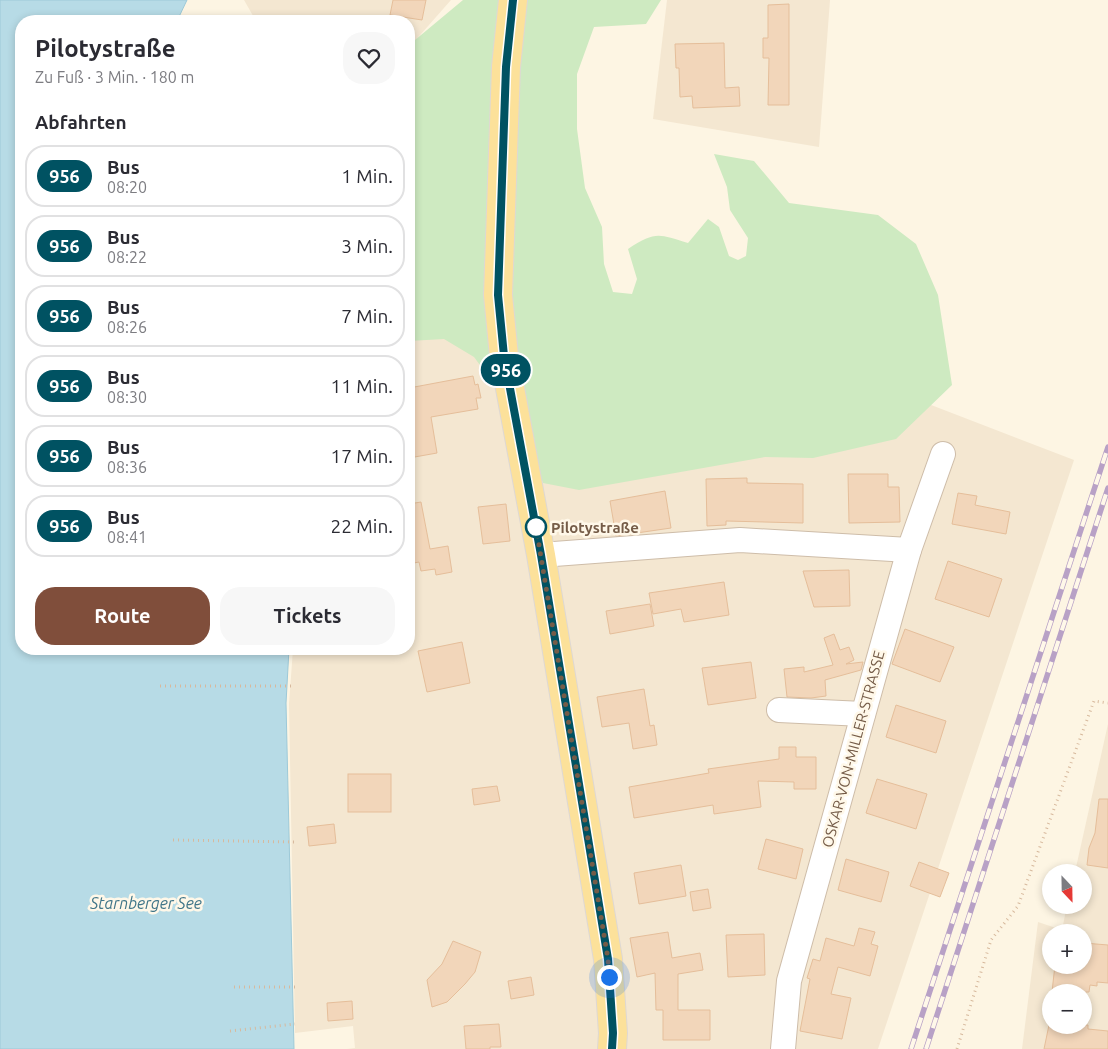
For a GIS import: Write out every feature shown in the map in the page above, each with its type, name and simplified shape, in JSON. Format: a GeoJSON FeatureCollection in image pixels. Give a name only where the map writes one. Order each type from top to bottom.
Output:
{"type":"FeatureCollection","features":[{"type":"Feature","properties":{"kind":"main road"},"geometry":{"type":"LineString","coordinates":[[513,0],[506,67],[498,295],[504,356],[541,555],[608,959],[613,1033],[612,1049]]}},
{"type":"Feature","properties":{"kind":"street","name":"OSKAR-VON-MILLER-STRASSE"},"geometry":{"type":"LineString","coordinates":[[783,1049],[789,981],[909,550],[943,454]]}},
{"type":"Feature","properties":{"kind":"street"},"geometry":{"type":"LineString","coordinates":[[541,555],[740,540],[909,550]]}},
{"type":"Feature","properties":{"kind":"street"},"geometry":{"type":"LineString","coordinates":[[779,710],[863,714]]}},
{"type":"Feature","properties":{"kind":"path"},"geometry":{"type":"LineString","coordinates":[[160,686],[292,686]]}},
{"type":"Feature","properties":{"kind":"path"},"geometry":{"type":"LineString","coordinates":[[957,1049],[991,940],[1018,906],[1094,702],[1108,703]]}},
{"type":"Feature","properties":{"kind":"path"},"geometry":{"type":"LineString","coordinates":[[174,840],[296,842]]}},
{"type":"Feature","properties":{"kind":"path"},"geometry":{"type":"LineString","coordinates":[[234,987],[295,987]]}},
{"type":"Feature","properties":{"kind":"path"},"geometry":{"type":"LineString","coordinates":[[230,1031],[295,1024]]}},
{"type":"Feature","properties":{"kind":"shaded area"},"geometry":{"type":"Polygon","coordinates":[[[244,0],[451,0],[415,41],[415,15],[253,15],[244,0]]]}},
{"type":"Feature","properties":{"kind":"shaded area"},"geometry":{"type":"Polygon","coordinates":[[[667,0],[830,0],[819,147],[653,119],[667,0]]]}},
{"type":"Feature","properties":{"kind":"shaded area"},"geometry":{"type":"Polygon","coordinates":[[[415,185],[573,457],[913,398],[1074,460],[878,1049],[347,1049],[355,1048],[353,1026],[295,1033],[289,704],[293,655],[415,655],[415,185]]]}},
{"type":"Feature","properties":{"kind":"shaded area"},"geometry":{"type":"Polygon","coordinates":[[[1108,724],[1108,1049],[1022,1049],[1038,922],[1044,924],[1042,924],[1042,974],[1092,974],[1092,924],[1063,924],[1065,914],[1092,914],[1092,864],[1077,864],[1108,724]]]}},
{"type":"Feature","properties":{"kind":"green space"},"geometry":{"type":"Polygon","coordinates":[[[463,0],[661,0],[646,24],[594,27],[577,74],[577,129],[585,188],[602,227],[604,264],[613,292],[632,294],[637,279],[628,249],[645,239],[657,236],[688,243],[708,219],[719,227],[729,256],[738,260],[746,256],[748,238],[730,210],[727,187],[714,154],[754,161],[789,203],[878,215],[916,244],[938,295],[952,385],[896,439],[813,458],[765,457],[579,490],[543,483],[529,445],[494,384],[474,357],[444,339],[415,341],[415,40],[463,0]]]}},
{"type":"Feature","properties":{"kind":"water","name":"Starnberger See"},"geometry":{"type":"Polygon","coordinates":[[[0,0],[187,0],[180,15],[15,15],[15,655],[289,655],[286,703],[294,1049],[0,1049],[0,0]]]}},
{"type":"Feature","properties":{"kind":"building"},"geometry":{"type":"Polygon","coordinates":[[[393,0],[426,0],[422,20],[415,19],[415,15],[390,15],[393,0]]]}},
{"type":"Feature","properties":{"kind":"building"},"geometry":{"type":"Polygon","coordinates":[[[789,4],[789,105],[768,105],[769,58],[763,58],[763,38],[768,38],[768,5],[789,4]]]}},
{"type":"Feature","properties":{"kind":"building"},"geometry":{"type":"Polygon","coordinates":[[[724,43],[725,88],[739,87],[740,106],[693,108],[692,96],[680,97],[679,68],[676,68],[675,44],[724,43]]]}},
{"type":"Feature","properties":{"kind":"building"},"geometry":{"type":"Polygon","coordinates":[[[473,376],[475,385],[478,384],[481,398],[476,398],[478,409],[431,417],[437,453],[415,457],[415,387],[473,376]]]}},
{"type":"Feature","properties":{"kind":"building"},"geometry":{"type":"Polygon","coordinates":[[[848,474],[888,474],[888,487],[899,487],[900,522],[849,523],[848,474]]]}},
{"type":"Feature","properties":{"kind":"building"},"geometry":{"type":"Polygon","coordinates":[[[747,478],[747,483],[803,484],[803,523],[726,521],[726,525],[707,526],[706,479],[747,478]]]}},
{"type":"Feature","properties":{"kind":"building"},"geometry":{"type":"Polygon","coordinates":[[[665,491],[671,528],[616,536],[610,501],[665,491]]]}},
{"type":"Feature","properties":{"kind":"building"},"geometry":{"type":"Polygon","coordinates":[[[958,493],[977,496],[975,505],[1010,512],[1006,534],[952,524],[958,493]]]}},
{"type":"Feature","properties":{"kind":"building"},"geometry":{"type":"Polygon","coordinates":[[[421,502],[430,549],[448,546],[452,572],[436,575],[435,569],[421,571],[419,562],[415,563],[415,503],[421,502]]]}},
{"type":"Feature","properties":{"kind":"building"},"geometry":{"type":"Polygon","coordinates":[[[506,504],[510,541],[483,544],[478,507],[506,504]]]}},
{"type":"Feature","properties":{"kind":"building"},"geometry":{"type":"Polygon","coordinates":[[[948,561],[1002,579],[989,617],[935,599],[948,561]]]}},
{"type":"Feature","properties":{"kind":"building"},"geometry":{"type":"Polygon","coordinates":[[[849,570],[850,606],[814,607],[803,571],[849,570]]]}},
{"type":"Feature","properties":{"kind":"building"},"geometry":{"type":"Polygon","coordinates":[[[724,582],[729,615],[684,622],[681,609],[653,614],[649,593],[724,582]]]}},
{"type":"Feature","properties":{"kind":"building"},"geometry":{"type":"Polygon","coordinates":[[[650,604],[654,626],[610,634],[606,611],[650,604]]]}},
{"type":"Feature","properties":{"kind":"building"},"geometry":{"type":"Polygon","coordinates":[[[905,629],[954,647],[940,682],[892,664],[905,629]]]}},
{"type":"Feature","properties":{"kind":"building"},"geometry":{"type":"Polygon","coordinates":[[[834,634],[840,650],[849,647],[854,660],[846,664],[863,662],[861,670],[825,680],[826,696],[811,698],[787,697],[784,669],[804,667],[804,672],[833,665],[824,638],[834,634]]]}},
{"type":"Feature","properties":{"kind":"building"},"geometry":{"type":"Polygon","coordinates":[[[462,642],[470,683],[427,692],[418,651],[462,642]]]}},
{"type":"Feature","properties":{"kind":"building"},"geometry":{"type":"Polygon","coordinates":[[[751,662],[756,698],[708,705],[702,668],[751,662]]]}},
{"type":"Feature","properties":{"kind":"building"},"geometry":{"type":"Polygon","coordinates":[[[644,689],[650,726],[654,725],[657,745],[633,749],[629,723],[602,727],[597,697],[644,689]]]}},
{"type":"Feature","properties":{"kind":"building"},"geometry":{"type":"Polygon","coordinates":[[[896,705],[946,721],[936,753],[886,737],[896,705]]]}},
{"type":"Feature","properties":{"kind":"building"},"geometry":{"type":"Polygon","coordinates":[[[779,747],[796,747],[796,757],[816,757],[816,789],[794,789],[794,782],[758,781],[761,807],[714,814],[713,805],[634,818],[629,787],[709,773],[708,769],[779,759],[779,747]]]}},
{"type":"Feature","properties":{"kind":"building"},"geometry":{"type":"Polygon","coordinates":[[[348,774],[391,774],[391,812],[348,812],[348,774]]]}},
{"type":"Feature","properties":{"kind":"building"},"geometry":{"type":"Polygon","coordinates":[[[877,779],[927,794],[916,829],[866,813],[877,779]]]}},
{"type":"Feature","properties":{"kind":"building"},"geometry":{"type":"Polygon","coordinates":[[[497,786],[500,801],[474,805],[472,789],[497,786]]]}},
{"type":"Feature","properties":{"kind":"building"},"geometry":{"type":"Polygon","coordinates":[[[1099,799],[1108,799],[1108,868],[1087,864],[1089,848],[1095,833],[1099,799]]]}},
{"type":"Feature","properties":{"kind":"building"},"geometry":{"type":"Polygon","coordinates":[[[334,824],[336,843],[309,846],[307,827],[334,824]]]}},
{"type":"Feature","properties":{"kind":"building"},"geometry":{"type":"Polygon","coordinates":[[[766,839],[803,849],[796,879],[758,869],[766,839]]]}},
{"type":"Feature","properties":{"kind":"building"},"geometry":{"type":"Polygon","coordinates":[[[846,859],[889,872],[881,902],[838,890],[846,859]]]}},
{"type":"Feature","properties":{"kind":"building"},"geometry":{"type":"Polygon","coordinates":[[[919,862],[949,873],[940,897],[910,886],[919,862]]]}},
{"type":"Feature","properties":{"kind":"building"},"geometry":{"type":"Polygon","coordinates":[[[681,865],[686,896],[639,904],[634,873],[681,865]]]}},
{"type":"Feature","properties":{"kind":"building"},"geometry":{"type":"Polygon","coordinates":[[[708,889],[711,908],[693,911],[690,892],[708,889]]]}},
{"type":"Feature","properties":{"kind":"building"},"geometry":{"type":"Polygon","coordinates":[[[859,928],[875,932],[871,944],[878,946],[870,976],[838,967],[831,994],[851,998],[842,1039],[800,1031],[810,979],[807,978],[813,959],[820,961],[826,938],[854,946],[859,928]]]}},
{"type":"Feature","properties":{"kind":"building"},"geometry":{"type":"Polygon","coordinates":[[[668,932],[672,958],[700,953],[703,970],[678,974],[678,1010],[710,1010],[710,1040],[663,1040],[663,1010],[656,1010],[655,973],[637,977],[630,938],[668,932]]]}},
{"type":"Feature","properties":{"kind":"building"},"geometry":{"type":"Polygon","coordinates":[[[764,934],[765,975],[728,977],[726,935],[764,934]]]}},
{"type":"Feature","properties":{"kind":"building"},"geometry":{"type":"Polygon","coordinates":[[[453,941],[481,952],[475,972],[447,1002],[432,1007],[427,980],[442,964],[453,941]]]}},
{"type":"Feature","properties":{"kind":"building"},"geometry":{"type":"Polygon","coordinates":[[[1092,944],[1108,945],[1108,983],[1097,982],[1097,986],[1092,984],[1053,984],[1054,974],[1092,974],[1092,944]]]}},
{"type":"Feature","properties":{"kind":"building"},"geometry":{"type":"Polygon","coordinates":[[[531,977],[534,995],[511,999],[508,981],[531,977]]]}},
{"type":"Feature","properties":{"kind":"building"},"geometry":{"type":"Polygon","coordinates":[[[352,1001],[353,1019],[328,1021],[327,1003],[352,1001]]]}},
{"type":"Feature","properties":{"kind":"building"},"geometry":{"type":"Polygon","coordinates":[[[499,1024],[501,1047],[466,1049],[464,1026],[499,1024]]]}},
{"type":"Feature","properties":{"kind":"building"},"geometry":{"type":"Polygon","coordinates":[[[1092,1029],[1108,1031],[1108,1049],[1044,1049],[1047,1034],[1092,1034],[1092,1029]]]}},
{"type":"Feature","properties":{"kind":"railway"},"geometry":{"type":"LineString","coordinates":[[911,1049],[1108,447]]}},
{"type":"Feature","properties":{"kind":"railway"},"geometry":{"type":"LineString","coordinates":[[926,1049],[1108,488]]}},
{"type":"Feature","properties":{"kind":"bus line","name":"956"},"geometry":{"type":"LineString","coordinates":[[513,0],[506,67],[498,295],[504,356],[541,555],[608,959],[613,1033],[612,1049]]}},
{"type":"Feature","properties":{"kind":"place","name":"Pilotystraße"},"geometry":{"type":"Point","coordinates":[536,527]}},
{"type":"Feature","properties":{"kind":"route"},"geometry":{"type":"LineString","coordinates":[[536,527],[608,959],[609,977]]}}]}
